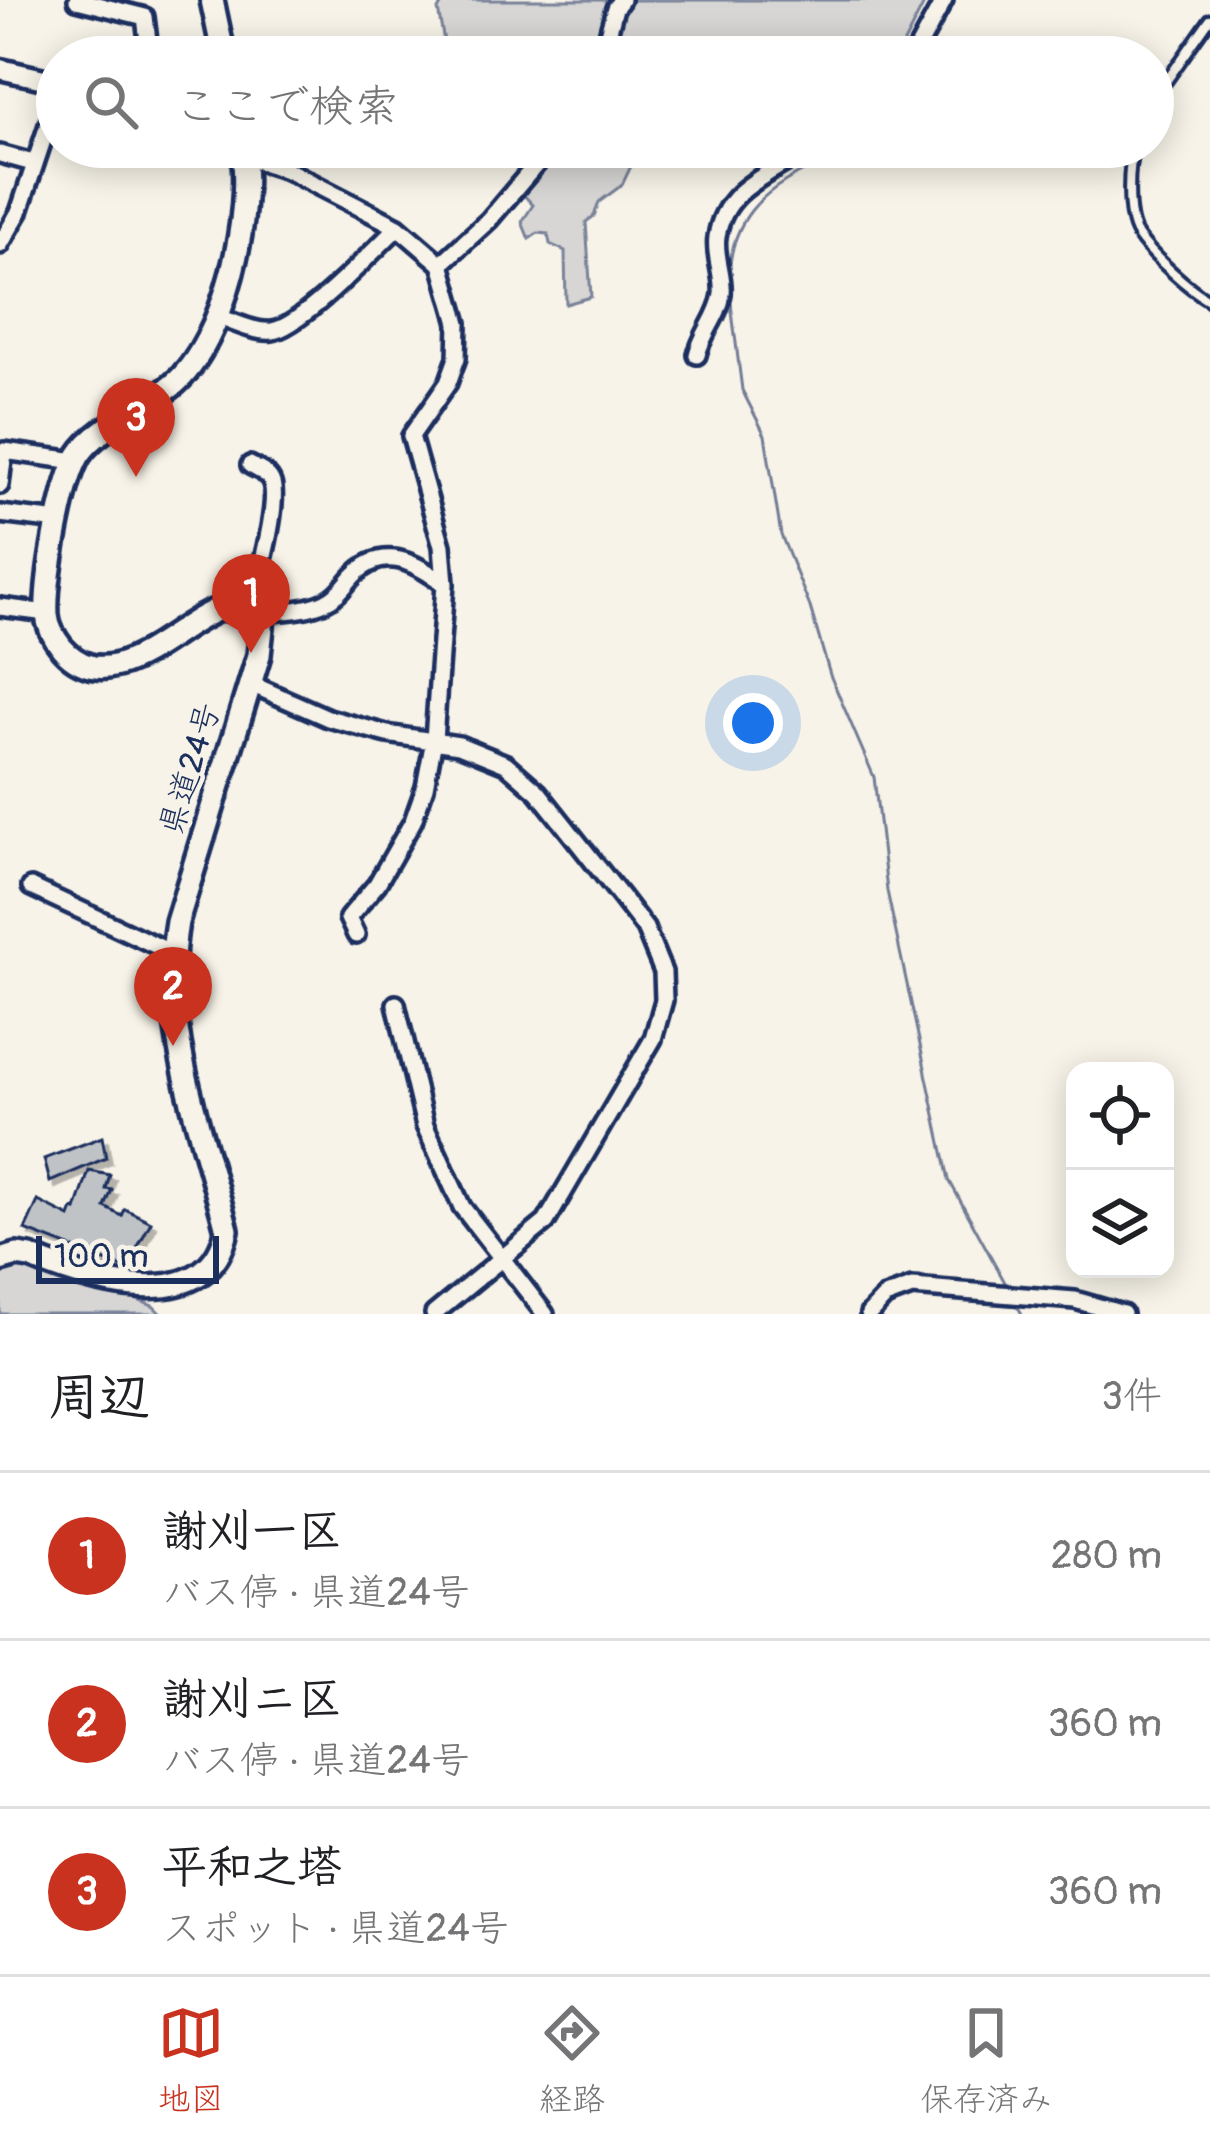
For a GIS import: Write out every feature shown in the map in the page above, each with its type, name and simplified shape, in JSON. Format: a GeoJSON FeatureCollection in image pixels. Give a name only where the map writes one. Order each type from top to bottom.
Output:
{"type":"FeatureCollection","features":[{"type":"Feature","properties":{"kind":"main road"},"geometry":{"type":"LineString","coordinates":[[212,0],[220,36]]}},
{"type":"Feature","properties":{"kind":"main road"},"geometry":{"type":"LineString","coordinates":[[243,168],[244,214],[216,316],[186,373],[89,443],[76,461],[59,521],[47,613],[52,633],[67,653],[104,667],[135,660],[228,605],[254,610]]}},
{"type":"Feature","properties":{"kind":"main road","name":"県道24号"},"geometry":{"type":"LineString","coordinates":[[1,1258],[30,1257],[160,1308],[199,1296],[224,1256],[227,1230],[174,1018],[172,952],[264,633],[254,610]]}},
{"type":"Feature","properties":{"kind":"street"},"geometry":{"type":"LineString","coordinates":[[77,0],[145,17],[147,36]]}},
{"type":"Feature","properties":{"kind":"street"},"geometry":{"type":"LineString","coordinates":[[608,36],[621,0]]}},
{"type":"Feature","properties":{"kind":"street"},"geometry":{"type":"LineString","coordinates":[[924,36],[944,0]]}},
{"type":"Feature","properties":{"kind":"street"},"geometry":{"type":"LineString","coordinates":[[0,69],[36,77]]}},
{"type":"Feature","properties":{"kind":"street"},"geometry":{"type":"LineString","coordinates":[[0,154],[33,163]]}},
{"type":"Feature","properties":{"kind":"street"},"geometry":{"type":"LineString","coordinates":[[3,236],[36,155]]}},
{"type":"Feature","properties":{"kind":"street"},"geometry":{"type":"LineString","coordinates":[[281,168],[398,227],[441,264],[458,323],[458,358],[448,383],[411,436],[439,525],[445,584],[434,740],[413,821],[377,884],[348,918],[356,934]]}},
{"type":"Feature","properties":{"kind":"street"},"geometry":{"type":"LineString","coordinates":[[441,264],[489,220],[533,168]]}},
{"type":"Feature","properties":{"kind":"street"},"geometry":{"type":"LineString","coordinates":[[697,355],[723,288],[716,237],[727,212],[770,168]]}},
{"type":"Feature","properties":{"kind":"street"},"geometry":{"type":"LineString","coordinates":[[216,316],[265,331],[281,328],[320,300],[398,227]]}},
{"type":"Feature","properties":{"kind":"street"},"geometry":{"type":"LineString","coordinates":[[0,485],[4,451],[76,461]]}},
{"type":"Feature","properties":{"kind":"street"},"geometry":{"type":"LineString","coordinates":[[250,465],[267,475],[273,490],[254,610],[322,604],[364,567],[385,557],[409,561],[445,584]]}},
{"type":"Feature","properties":{"kind":"street"},"geometry":{"type":"LineString","coordinates":[[0,514],[59,521]]}},
{"type":"Feature","properties":{"kind":"street"},"geometry":{"type":"LineString","coordinates":[[0,607],[47,613]]}},
{"type":"Feature","properties":{"kind":"street"},"geometry":{"type":"LineString","coordinates":[[251,684],[352,725],[486,754],[523,776],[645,928],[663,972],[660,1020],[631,1080],[546,1222],[434,1314]]}},
{"type":"Feature","properties":{"kind":"street"},"geometry":{"type":"LineString","coordinates":[[31,887],[172,952]]}},
{"type":"Feature","properties":{"kind":"street"},"geometry":{"type":"LineString","coordinates":[[396,1004],[425,1126],[462,1207],[545,1314]]}},
{"type":"Feature","properties":{"kind":"street"},"geometry":{"type":"LineString","coordinates":[[869,1314],[885,1297],[912,1287],[1075,1300],[1123,1314]]}},
{"type":"Feature","properties":{"kind":"street"},"geometry":{"type":"LineString","coordinates":[[982,1294],[993,1314]]}},
{"type":"Feature","properties":{"kind":"lane"},"geometry":{"type":"LineString","coordinates":[[1174,70],[1210,19]]}},
{"type":"Feature","properties":{"kind":"lane"},"geometry":{"type":"LineString","coordinates":[[1127,168],[1135,232],[1194,292],[1210,301]]}},
{"type":"Feature","properties":{"kind":"shaded area"},"geometry":{"type":"Polygon","coordinates":[[[444,0],[926,0],[908,36],[443,36],[438,10],[444,0]]]}},
{"type":"Feature","properties":{"kind":"shaded area"},"geometry":{"type":"Polygon","coordinates":[[[540,168],[630,168],[622,185],[599,202],[586,222],[591,297],[566,304],[565,251],[550,244],[548,234],[529,239],[522,222],[533,205],[520,191],[540,168]]]}},
{"type":"Feature","properties":{"kind":"shaded area"},"geometry":{"type":"Polygon","coordinates":[[[30,1257],[153,1306],[161,1314],[0,1314],[0,1260],[30,1257]]]}},
{"type":"Feature","properties":{"kind":"building"},"geometry":{"type":"Polygon","coordinates":[[[102,1137],[106,1158],[50,1182],[44,1159],[102,1137]]]}},
{"type":"Feature","properties":{"kind":"building"},"geometry":{"type":"Polygon","coordinates":[[[89,1171],[110,1175],[106,1189],[112,1190],[105,1207],[122,1216],[125,1209],[151,1222],[126,1269],[25,1230],[38,1201],[70,1217],[89,1171]]]}},
{"type":"Feature","properties":{"kind":"waterway"},"geometry":{"type":"LineString","coordinates":[[729,281],[735,241],[752,210],[778,186],[810,168]]}},
{"type":"Feature","properties":{"kind":"waterway"},"geometry":{"type":"LineString","coordinates":[[730,296],[742,390],[765,435],[781,535],[830,675],[874,777],[887,891],[949,1180],[1008,1288]]}},
{"type":"Feature","properties":{"kind":"waterway"},"geometry":{"type":"LineString","coordinates":[[1015,1302],[1022,1314]]}},
{"type":"Feature","properties":{"kind":"place","name":"平和之塔"},"geometry":{"type":"Point","coordinates":[136,477]}},
{"type":"Feature","properties":{"kind":"place","name":"謝刈一区"},"geometry":{"type":"Point","coordinates":[251,653]}},
{"type":"Feature","properties":{"kind":"place","name":"謝刈ニ区"},"geometry":{"type":"Point","coordinates":[173,1046]}}]}
